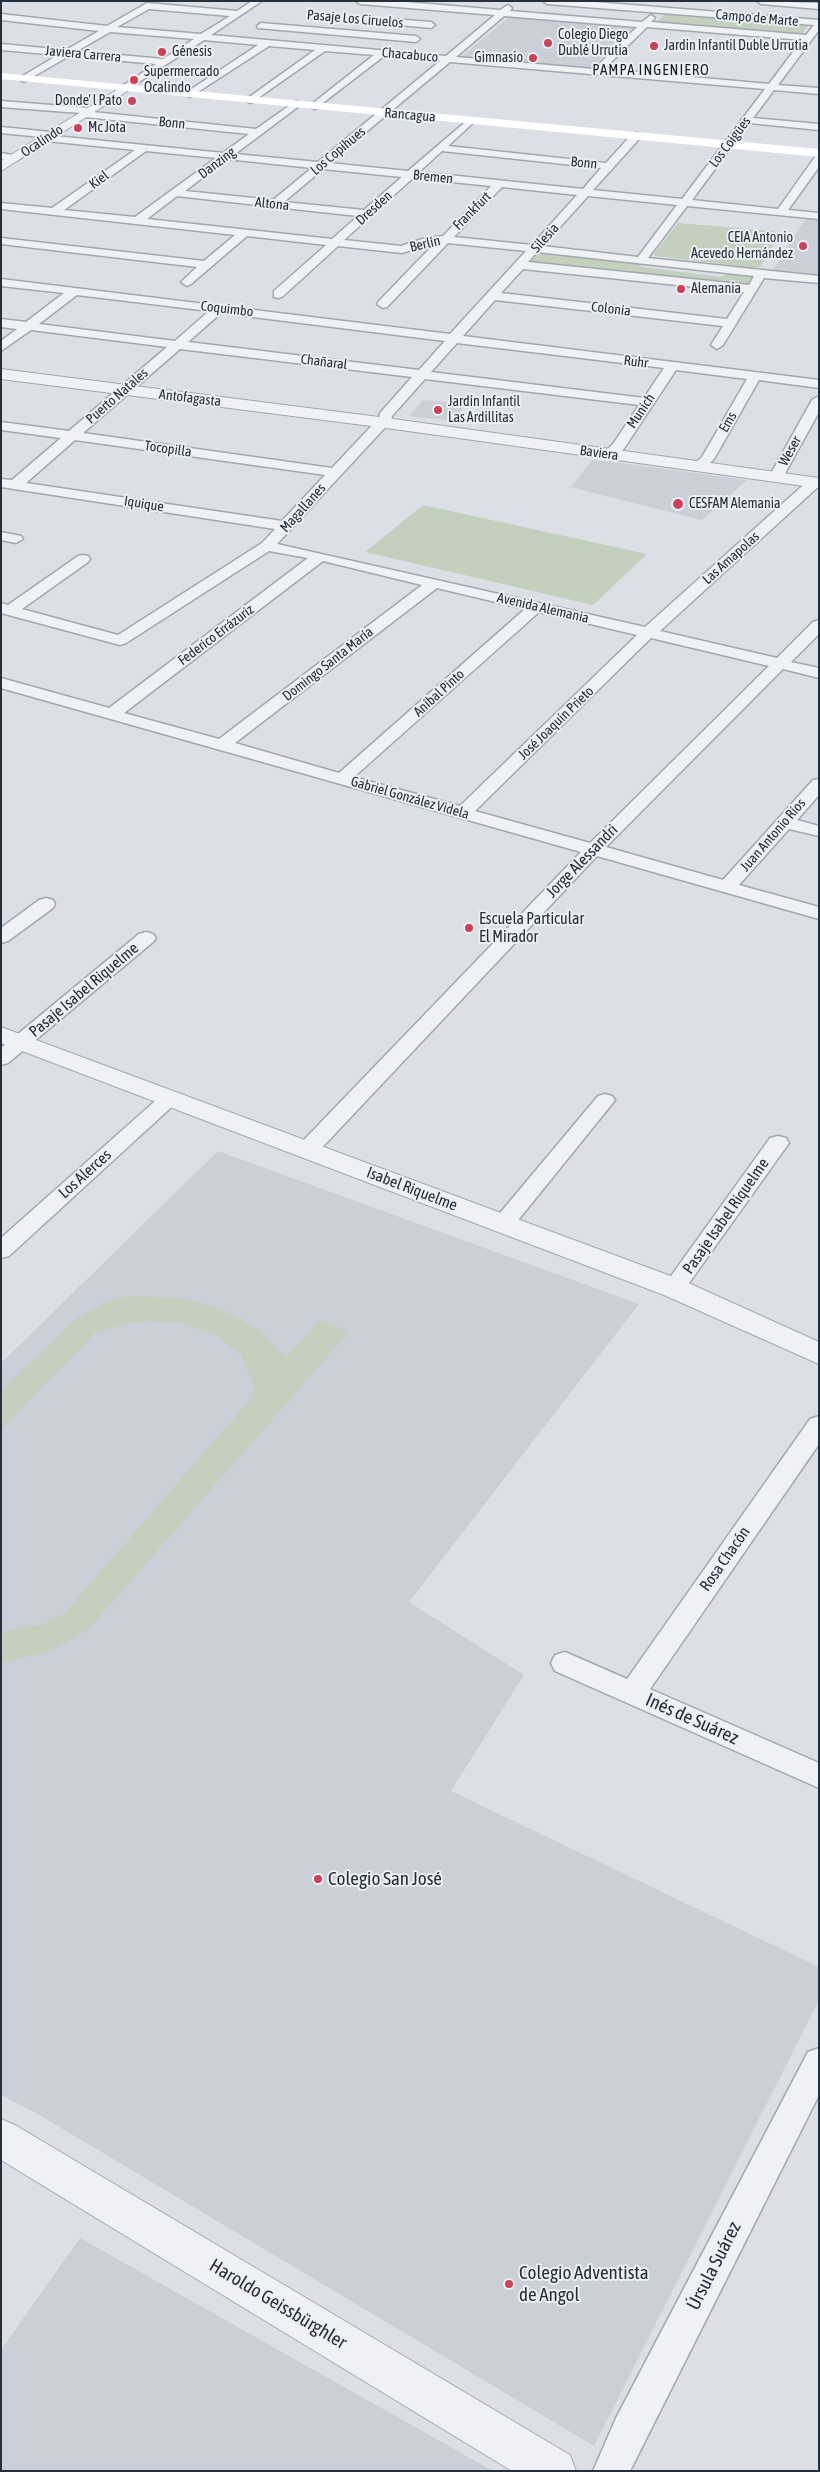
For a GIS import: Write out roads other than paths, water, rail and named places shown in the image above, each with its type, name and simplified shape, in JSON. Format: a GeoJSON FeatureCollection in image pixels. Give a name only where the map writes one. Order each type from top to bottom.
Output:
{"type":"FeatureCollection","features":[{"type":"Feature","properties":{"kind":"main road","name":"Rancagua"},"geometry":{"type":"LineString","coordinates":[[1,76],[819,153]]}},
{"type":"Feature","properties":{"kind":"street","name":"Ocalindo"},"geometry":{"type":"LineString","coordinates":[[1,167],[204,38],[258,1]]}},
{"type":"Feature","properties":{"kind":"street"},"geometry":{"type":"LineString","coordinates":[[360,1],[644,25],[805,42],[819,46]]}},
{"type":"Feature","properties":{"kind":"street","name":"Los Copihues"},"geometry":{"type":"LineString","coordinates":[[275,204],[516,1]]}},
{"type":"Feature","properties":{"kind":"street","name":"Campo de Marte"},"geometry":{"type":"LineString","coordinates":[[547,1],[819,24]]}},
{"type":"Feature","properties":{"kind":"street"},"geometry":{"type":"LineString","coordinates":[[761,1],[819,6]]}},
{"type":"Feature","properties":{"kind":"street"},"geometry":{"type":"LineString","coordinates":[[356,13],[372,2]]}},
{"type":"Feature","properties":{"kind":"street"},"geometry":{"type":"LineString","coordinates":[[24,79],[147,6],[302,21]]}},
{"type":"Feature","properties":{"kind":"street"},"geometry":{"type":"LineString","coordinates":[[597,72],[659,10]]}},
{"type":"Feature","properties":{"kind":"street","name":"Chacabuco"},"geometry":{"type":"LineString","coordinates":[[1,16],[204,38],[819,91]]}},
{"type":"Feature","properties":{"kind":"street","name":"Pasaje Los Ciruelos"},"geometry":{"type":"LineString","coordinates":[[385,21],[431,25]]}},
{"type":"Feature","properties":{"kind":"street"},"geometry":{"type":"LineString","coordinates":[[307,46],[342,22]]}},
{"type":"Feature","properties":{"kind":"street","name":"Los Coigües"},"geometry":{"type":"LineString","coordinates":[[641,260],[746,120],[766,100],[771,86],[819,24]]}},
{"type":"Feature","properties":{"kind":"street"},"geometry":{"type":"LineString","coordinates":[[261,26],[416,38]]}},
{"type":"Feature","properties":{"kind":"street"},"geometry":{"type":"LineString","coordinates":[[190,94],[267,43]]}},
{"type":"Feature","properties":{"kind":"street","name":"Javiera Carrera"},"geometry":{"type":"LineString","coordinates":[[1,47],[165,62]]}},
{"type":"Feature","properties":{"kind":"street"},"geometry":{"type":"LineString","coordinates":[[251,100],[323,48]]}},
{"type":"Feature","properties":{"kind":"street"},"geometry":{"type":"LineString","coordinates":[[315,106],[382,53]]}},
{"type":"Feature","properties":{"kind":"street","name":"Bonn"},"geometry":{"type":"LineString","coordinates":[[1,104],[259,132]]}},
{"type":"Feature","properties":{"kind":"street","name":"Danzing"},"geometry":{"type":"LineString","coordinates":[[138,221],[296,104]]}},
{"type":"Feature","properties":{"kind":"street"},"geometry":{"type":"LineString","coordinates":[[746,120],[819,127]]}},
{"type":"Feature","properties":{"kind":"street","name":"Dresden"},"geometry":{"type":"LineString","coordinates":[[278,294],[470,121]]}},
{"type":"Feature","properties":{"kind":"street","name":"Bremen"},"geometry":{"type":"LineString","coordinates":[[1,130],[144,148],[819,216]]}},
{"type":"Feature","properties":{"kind":"street","name":"Silesia"},"geometry":{"type":"LineString","coordinates":[[453,339],[636,136]]}},
{"type":"Feature","properties":{"kind":"street","name":"Kiel"},"geometry":{"type":"LineString","coordinates":[[54,212],[144,148]]}},
{"type":"Feature","properties":{"kind":"street","name":"Bonn"},"geometry":{"type":"LineString","coordinates":[[439,148],[610,166]]}},
{"type":"Feature","properties":{"kind":"street"},"geometry":{"type":"LineString","coordinates":[[1,156],[16,158]]}},
{"type":"Feature","properties":{"kind":"street"},"geometry":{"type":"LineString","coordinates":[[781,212],[806,185],[819,159]]}},
{"type":"Feature","properties":{"kind":"street","name":"Frankfurt"},"geometry":{"type":"LineString","coordinates":[[383,304],[499,184]]}},
{"type":"Feature","properties":{"kind":"street","name":"Altona"},"geometry":{"type":"LineString","coordinates":[[177,193],[367,214]]}},
{"type":"Feature","properties":{"kind":"street","name":"Berlín"},"geometry":{"type":"LineString","coordinates":[[1,206],[402,250],[426,241],[445,239],[819,280]]}},
{"type":"Feature","properties":{"kind":"street"},"geometry":{"type":"LineString","coordinates":[[187,282],[244,233]]}},
{"type":"Feature","properties":{"kind":"street"},"geometry":{"type":"LineString","coordinates":[[1,241],[207,265]]}},
{"type":"Feature","properties":{"kind":"street"},"geometry":{"type":"LineString","coordinates":[[521,265],[752,289]]}},
{"type":"Feature","properties":{"kind":"street"},"geometry":{"type":"LineString","coordinates":[[717,344],[762,274]]}},
{"type":"Feature","properties":{"kind":"street","name":"Coquimbo"},"geometry":{"type":"LineString","coordinates":[[1,282],[220,308],[453,339]]}},
{"type":"Feature","properties":{"kind":"street"},"geometry":{"type":"LineString","coordinates":[[1,347],[74,290]]}},
{"type":"Feature","properties":{"kind":"street","name":"Colonia"},"geometry":{"type":"LineString","coordinates":[[492,296],[730,323]]}},
{"type":"Feature","properties":{"kind":"street","name":"Puerto Natales"},"geometry":{"type":"LineString","coordinates":[[8,484],[71,436],[220,308]]}},
{"type":"Feature","properties":{"kind":"street","name":"Chañaral"},"geometry":{"type":"LineString","coordinates":[[1,323],[647,402]]}},
{"type":"Feature","properties":{"kind":"street","name":"Ruhr"},"geometry":{"type":"LineString","coordinates":[[453,339],[819,384]]}},
{"type":"Feature","properties":{"kind":"street","name":"Magallanes"},"geometry":{"type":"LineString","coordinates":[[6,609],[120,640],[266,546],[287,526],[380,422],[386,418],[453,339]]}},
{"type":"Feature","properties":{"kind":"street","name":"Munich"},"geometry":{"type":"LineString","coordinates":[[609,454],[618,447],[672,366]]}},
{"type":"Feature","properties":{"kind":"street","name":"Antofagasta"},"geometry":{"type":"LineString","coordinates":[[1,374],[380,422]]}},
{"type":"Feature","properties":{"kind":"street","name":"Ems"},"geometry":{"type":"LineString","coordinates":[[699,466],[708,459],[755,376]]}},
{"type":"Feature","properties":{"kind":"street","name":"Weser"},"geometry":{"type":"LineString","coordinates":[[776,477],[819,400]]}},
{"type":"Feature","properties":{"kind":"street","name":"Baviera"},"geometry":{"type":"LineString","coordinates":[[380,422],[817,482]]}},
{"type":"Feature","properties":{"kind":"street","name":"Tocopilla"},"geometry":{"type":"LineString","coordinates":[[1,426],[334,472]]}},
{"type":"Feature","properties":{"kind":"street","name":"Las Amapolas"},"geometry":{"type":"LineString","coordinates":[[648,633],[817,482]]}},
{"type":"Feature","properties":{"kind":"street","name":"Iquique"},"geometry":{"type":"LineString","coordinates":[[8,484],[287,526]]}},
{"type":"Feature","properties":{"kind":"street"},"geometry":{"type":"LineString","coordinates":[[1,536],[16,539]]}},
{"type":"Feature","properties":{"kind":"street","name":"Avenida Alemania"},"geometry":{"type":"LineString","coordinates":[[266,546],[320,556],[819,673]]}},
{"type":"Feature","properties":{"kind":"street","name":"Federico Errázuriz"},"geometry":{"type":"LineString","coordinates":[[112,714],[320,556]]}},
{"type":"Feature","properties":{"kind":"street"},"geometry":{"type":"LineString","coordinates":[[6,609],[83,559]]}},
{"type":"Feature","properties":{"kind":"street","name":"Domingo Santa María"},"geometry":{"type":"LineString","coordinates":[[222,745],[434,583]]}},
{"type":"Feature","properties":{"kind":"street","name":"Aníbal Pinto"},"geometry":{"type":"LineString","coordinates":[[342,779],[536,607]]}},
{"type":"Feature","properties":{"kind":"street","name":"Jorge Alessandri"},"geometry":{"type":"LineString","coordinates":[[307,1150],[594,849],[819,625]]}},
{"type":"Feature","properties":{"kind":"street","name":"José Joaquín Prieto"},"geometry":{"type":"LineString","coordinates":[[463,813],[648,633]]}},
{"type":"Feature","properties":{"kind":"street","name":"Gabriel González Videla"},"geometry":{"type":"LineString","coordinates":[[1,683],[819,913]]}},
{"type":"Feature","properties":{"kind":"street","name":"Juan Antonio Ríos"},"geometry":{"type":"LineString","coordinates":[[728,886],[819,784]]}},
{"type":"Feature","properties":{"kind":"street"},"geometry":{"type":"LineString","coordinates":[[784,822],[819,831]]}},
{"type":"Feature","properties":{"kind":"street"},"geometry":{"type":"LineString","coordinates":[[1,938],[46,904]]}},
{"type":"Feature","properties":{"kind":"street","name":"Pasaje Isabel Riquelme"},"geometry":{"type":"LineString","coordinates":[[1,1059],[12,1038],[146,938]]}},
{"type":"Feature","properties":{"kind":"street","name":"Isabel Riquelme"},"geometry":{"type":"LineString","coordinates":[[12,1038],[674,1288],[819,1354]]}},
{"type":"Feature","properties":{"kind":"street","name":"Los Alerces"},"geometry":{"type":"LineString","coordinates":[[1,1251],[170,1098]]}},
{"type":"Feature","properties":{"kind":"street"},"geometry":{"type":"LineString","coordinates":[[503,1224],[605,1100]]}},
{"type":"Feature","properties":{"kind":"street","name":"Pasaje Isabel Riquelme"},"geometry":{"type":"LineString","coordinates":[[674,1288],[778,1143]]}},
{"type":"Feature","properties":{"kind":"street","name":"Rosa Chacón"},"geometry":{"type":"LineString","coordinates":[[632,1693],[819,1425]]}},
{"type":"Feature","properties":{"kind":"street","name":"Inés de Suárez"},"geometry":{"type":"LineString","coordinates":[[565,1663],[819,1776]]}},
{"type":"Feature","properties":{"kind":"street","name":"Úrsula Suárez"},"geometry":{"type":"LineString","coordinates":[[611,2471],[629,2430],[819,2062]]}},
{"type":"Feature","properties":{"kind":"street","name":"Haroldo Geissbürghler"},"geometry":{"type":"LineString","coordinates":[[1,2138],[554,2471]]}},
{"type":"Feature","properties":{"kind":"place","name":"Colegio Diego Dublé Urrutia"},"geometry":{"type":"Point","coordinates":[548,43]}},
{"type":"Feature","properties":{"kind":"place","name":"Jardin Infantil Duble Urrutia"},"geometry":{"type":"Point","coordinates":[654,46]}},
{"type":"Feature","properties":{"kind":"place","name":"Génesis"},"geometry":{"type":"Point","coordinates":[162,52]}},
{"type":"Feature","properties":{"kind":"place","name":"Gimnasio"},"geometry":{"type":"Point","coordinates":[533,58]}},
{"type":"Feature","properties":{"kind":"place","name":"Supermercado Ocalindo"},"geometry":{"type":"Point","coordinates":[134,80]}},
{"type":"Feature","properties":{"kind":"place","name":"Donde' l Pato"},"geometry":{"type":"Point","coordinates":[132,101]}},
{"type":"Feature","properties":{"kind":"place","name":"Mc Jota"},"geometry":{"type":"Point","coordinates":[78,128]}},
{"type":"Feature","properties":{"kind":"place","name":"CEIA Antonio Acevedo Hernández"},"geometry":{"type":"Point","coordinates":[803,246]}},
{"type":"Feature","properties":{"kind":"place","name":"Alemania"},"geometry":{"type":"Point","coordinates":[681,289]}},
{"type":"Feature","properties":{"kind":"place","name":"Jardín Infantil Las Ardillitas"},"geometry":{"type":"Point","coordinates":[438,410]}},
{"type":"Feature","properties":{"kind":"place","name":"CESFAM Alemania"},"geometry":{"type":"Point","coordinates":[678,504]}},
{"type":"Feature","properties":{"kind":"place","name":"Escuela Particular El Mirador"},"geometry":{"type":"Point","coordinates":[469,928]}},
{"type":"Feature","properties":{"kind":"place","name":"Colegio San José"},"geometry":{"type":"Point","coordinates":[318,1879]}},
{"type":"Feature","properties":{"kind":"place","name":"Colegio Adventista de Angol"},"geometry":{"type":"Point","coordinates":[509,2284]}},
{"type":"Feature","properties":{"kind":"district","name":"PAMPA INGENIERO"},"geometry":{"type":"Point","coordinates":[651,70]}}]}
